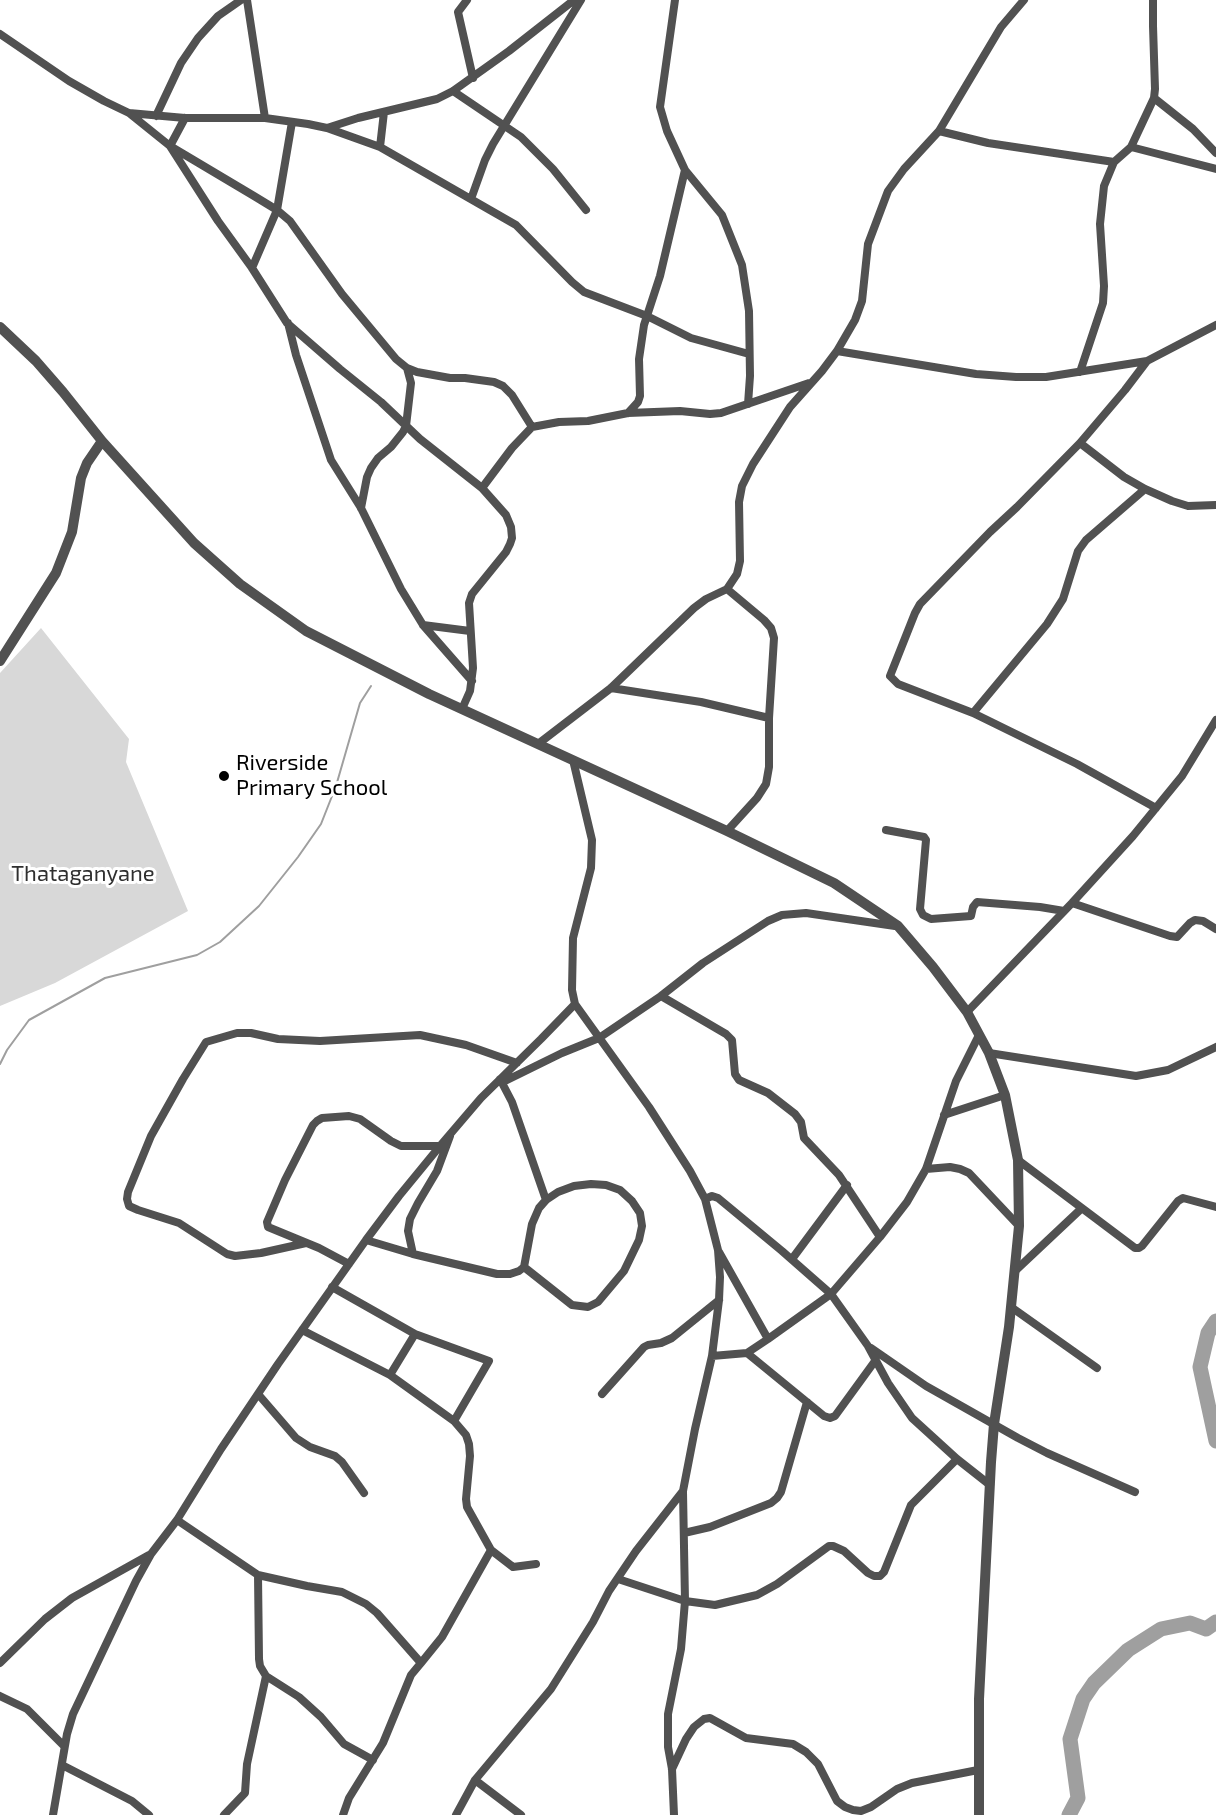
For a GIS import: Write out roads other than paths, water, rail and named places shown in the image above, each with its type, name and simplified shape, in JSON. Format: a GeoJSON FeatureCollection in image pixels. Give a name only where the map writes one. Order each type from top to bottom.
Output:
{"type":"FeatureCollection","features":[{"type":"Feature","properties":{"kind":"street"},"geometry":{"type":"LineString","coordinates":[[156,116],[181,63],[198,38],[218,16],[241,0]]}},
{"type":"Feature","properties":{"kind":"street"},"geometry":{"type":"LineString","coordinates":[[248,0],[265,118]]}},
{"type":"Feature","properties":{"kind":"street"},"geometry":{"type":"LineString","coordinates":[[467,0],[458,12],[473,78]]}},
{"type":"Feature","properties":{"kind":"street"},"geometry":{"type":"LineString","coordinates":[[327,128],[437,99],[453,91],[574,0]]}},
{"type":"Feature","properties":{"kind":"street"},"geometry":{"type":"LineString","coordinates":[[471,199],[485,160],[504,124],[581,0]]}},
{"type":"Feature","properties":{"kind":"street"},"geometry":{"type":"LineString","coordinates":[[675,0],[660,107],[667,131],[685,170],[722,215],[742,265],[749,311],[748,404]]}},
{"type":"Feature","properties":{"kind":"street"},"geometry":{"type":"LineString","coordinates":[[538,744],[612,688],[694,608],[706,599],[727,589],[737,574],[740,561],[739,502],[742,486],[753,464],[790,407],[837,351],[855,320],[862,301],[868,244],[888,191],[904,169],[939,131],[1001,27],[1024,0]]}},
{"type":"Feature","properties":{"kind":"street"},"geometry":{"type":"LineString","coordinates":[[1080,372],[1103,303],[1100,224],[1104,186],[1114,162],[1131,147],[1154,98],[1153,0]]}},
{"type":"Feature","properties":{"kind":"street"},"geometry":{"type":"LineString","coordinates":[[0,34],[69,81],[129,113],[170,146],[277,210],[296,229],[342,294],[396,359],[407,368],[450,378],[494,382],[503,386],[512,395],[532,428]]}},
{"type":"Feature","properties":{"kind":"street"},"geometry":{"type":"LineString","coordinates":[[453,91],[521,137],[553,169],[586,210]]}},
{"type":"Feature","properties":{"kind":"street"},"geometry":{"type":"LineString","coordinates":[[1154,98],[1193,129],[1216,153]]}},
{"type":"Feature","properties":{"kind":"street"},"geometry":{"type":"LineString","coordinates":[[380,147],[384,112]]}},
{"type":"Feature","properties":{"kind":"street"},"geometry":{"type":"LineString","coordinates":[[129,113],[185,118],[265,118],[327,128],[380,147],[516,225],[584,292],[647,316],[691,338],[749,354]]}},
{"type":"Feature","properties":{"kind":"street"},"geometry":{"type":"LineString","coordinates":[[170,146],[185,118]]}},
{"type":"Feature","properties":{"kind":"street"},"geometry":{"type":"LineString","coordinates":[[252,268],[277,210],[292,122]]}},
{"type":"Feature","properties":{"kind":"street"},"geometry":{"type":"LineString","coordinates":[[939,131],[988,143],[1114,162]]}},
{"type":"Feature","properties":{"kind":"street"},"geometry":{"type":"LineString","coordinates":[[170,146],[288,323],[381,402],[420,439],[482,488],[506,515],[511,527],[512,538],[506,552],[472,594],[469,603],[473,668],[470,691],[462,709]]}},
{"type":"Feature","properties":{"kind":"street"},"geometry":{"type":"LineString","coordinates":[[1131,147],[1216,169]]}},
{"type":"Feature","properties":{"kind":"street"},"geometry":{"type":"LineString","coordinates":[[628,413],[638,402],[640,396],[639,358],[644,325],[660,276],[685,170]]}},
{"type":"Feature","properties":{"kind":"street"},"geometry":{"type":"LineString","coordinates":[[288,323],[331,460],[361,508],[401,589],[423,625],[472,681]]}},
{"type":"Feature","properties":{"kind":"street"},"geometry":{"type":"LineString","coordinates":[[837,351],[976,374],[1046,377],[1147,361],[1216,325]]}},
{"type":"Feature","properties":{"kind":"street"},"geometry":{"type":"LineString","coordinates":[[0,327],[43,369],[102,441],[194,543],[240,584],[306,631],[462,709],[834,882],[898,926],[968,1012],[989,1053],[1005,1095],[1018,1160],[1019,1226],[1011,1307],[994,1424],[979,1700],[979,1815]]}},
{"type":"Feature","properties":{"kind":"street"},"geometry":{"type":"LineString","coordinates":[[1147,361],[1080,443],[920,604],[890,676],[898,684],[973,713],[1077,764],[1156,808]]}},
{"type":"Feature","properties":{"kind":"street"},"geometry":{"type":"LineString","coordinates":[[361,508],[371,468],[378,458],[391,447],[406,426],[411,383],[407,368]]}},
{"type":"Feature","properties":{"kind":"street"},"geometry":{"type":"LineString","coordinates":[[482,488],[512,448],[532,428],[551,423],[588,422],[628,413],[680,411],[710,414],[748,404],[811,382]]}},
{"type":"Feature","properties":{"kind":"street"},"geometry":{"type":"LineString","coordinates":[[0,661],[56,573],[72,532],[81,478],[87,463],[102,441]]}},
{"type":"Feature","properties":{"kind":"street"},"geometry":{"type":"LineString","coordinates":[[1080,443],[1124,477],[1145,489],[1188,506],[1216,505]]}},
{"type":"Feature","properties":{"kind":"street"},"geometry":{"type":"LineString","coordinates":[[973,713],[1047,624],[1063,599],[1078,551],[1086,540],[1145,489]]}},
{"type":"Feature","properties":{"kind":"street"},"geometry":{"type":"LineString","coordinates":[[727,589],[764,620],[771,628],[774,638],[769,718],[769,767],[766,784],[758,798],[727,831]]}},
{"type":"Feature","properties":{"kind":"street"},"geometry":{"type":"LineString","coordinates":[[423,625],[470,631]]}},
{"type":"Feature","properties":{"kind":"street"},"geometry":{"type":"LineString","coordinates":[[612,688],[701,702],[769,718]]}},
{"type":"Feature","properties":{"kind":"street"},"geometry":{"type":"LineString","coordinates":[[968,1012],[1133,836],[1182,776],[1216,720]]}},
{"type":"Feature","properties":{"kind":"street"},"geometry":{"type":"LineString","coordinates":[[573,760],[592,840],[591,868],[573,938],[572,990],[575,1004],[649,1107],[690,1171],[705,1199],[718,1250],[719,1300],[712,1356],[682,1491],[686,1601],[681,1649],[668,1714],[668,1747],[672,1769],[674,1815]]}},
{"type":"Feature","properties":{"kind":"street"},"geometry":{"type":"LineString","coordinates":[[886,830],[924,837],[926,840],[920,909],[923,915],[931,919],[971,916],[977,902],[1064,911]]}},
{"type":"Feature","properties":{"kind":"street"},"geometry":{"type":"LineString","coordinates":[[1072,903],[1170,936],[1178,937],[1195,920],[1203,921],[1216,928]]}},
{"type":"Feature","properties":{"kind":"street"},"geometry":{"type":"LineString","coordinates":[[502,1081],[599,1038],[661,996],[704,963],[768,921],[782,915],[806,913],[898,926]]}},
{"type":"Feature","properties":{"kind":"street"},"geometry":{"type":"LineString","coordinates":[[661,996],[726,1034],[732,1040],[735,1074],[739,1080],[768,1093],[795,1114],[801,1122],[804,1138],[847,1185],[880,1238]]}},
{"type":"Feature","properties":{"kind":"street"},"geometry":{"type":"LineString","coordinates":[[53,1815],[64,1746],[77,1705],[151,1554],[177,1520],[258,1394],[366,1240],[450,1133],[575,1004]]}},
{"type":"Feature","properties":{"kind":"street"},"geometry":{"type":"LineString","coordinates":[[306,1243],[235,1256],[227,1254],[179,1223],[129,1206],[128,1192],[151,1136],[206,1042],[237,1033],[251,1033],[278,1039],[320,1041],[420,1035],[466,1045],[517,1063]]}},
{"type":"Feature","properties":{"kind":"street"},"geometry":{"type":"LineString","coordinates":[[712,1356],[747,1353],[768,1339],[831,1294],[880,1238],[907,1202],[926,1169],[956,1081],[979,1035]]}},
{"type":"Feature","properties":{"kind":"street"},"geometry":{"type":"LineString","coordinates":[[989,1053],[1136,1076],[1168,1070],[1216,1047]]}},
{"type":"Feature","properties":{"kind":"street"},"geometry":{"type":"LineString","coordinates":[[502,1081],[527,1142],[546,1200]]}},
{"type":"Feature","properties":{"kind":"street"},"geometry":{"type":"LineString","coordinates":[[944,1114],[1005,1095]]}},
{"type":"Feature","properties":{"kind":"street"},"geometry":{"type":"LineString","coordinates":[[349,1264],[268,1227],[267,1222],[285,1180],[317,1121],[333,1116],[349,1116],[360,1119],[401,1146],[440,1146]]}},
{"type":"Feature","properties":{"kind":"street"},"geometry":{"type":"LineString","coordinates":[[413,1254],[408,1232],[410,1219],[444,1156],[450,1133]]}},
{"type":"Feature","properties":{"kind":"street"},"geometry":{"type":"LineString","coordinates":[[1018,1160],[1135,1248],[1139,1248],[1183,1198],[1216,1207]]}},
{"type":"Feature","properties":{"kind":"street"},"geometry":{"type":"LineString","coordinates":[[926,1169],[950,1167],[969,1173],[1019,1226]]}},
{"type":"Feature","properties":{"kind":"street"},"geometry":{"type":"LineString","coordinates":[[366,1240],[497,1274],[510,1274],[524,1267],[532,1224],[539,1208],[558,1192],[574,1186],[606,1185],[620,1190],[632,1201],[640,1213],[642,1226],[639,1240],[624,1271],[598,1302],[588,1307],[572,1305],[524,1267]]}},
{"type":"Feature","properties":{"kind":"street"},"geometry":{"type":"LineString","coordinates":[[792,1259],[847,1185]]}},
{"type":"Feature","properties":{"kind":"street"},"geometry":{"type":"LineString","coordinates":[[705,1199],[712,1196],[718,1198],[831,1294],[868,1346],[898,1399],[912,1418],[990,1485]]}},
{"type":"Feature","properties":{"kind":"street"},"geometry":{"type":"LineString","coordinates":[[1015,1271],[1082,1208]]}},
{"type":"Feature","properties":{"kind":"street"},"geometry":{"type":"LineString","coordinates":[[718,1250],[768,1339]]}},
{"type":"Feature","properties":{"kind":"street"},"geometry":{"type":"LineString","coordinates":[[332,1287],[416,1334],[489,1361],[454,1421]]}},
{"type":"Feature","properties":{"kind":"street"},"geometry":{"type":"LineString","coordinates":[[602,1394],[644,1347],[672,1338],[719,1300]]}},
{"type":"Feature","properties":{"kind":"street"},"geometry":{"type":"LineString","coordinates":[[1011,1307],[1096,1368]]}},
{"type":"Feature","properties":{"kind":"street"},"geometry":{"type":"LineString","coordinates":[[302,1330],[390,1376],[454,1421],[466,1435],[469,1444],[467,1507],[491,1550],[513,1567],[536,1564]]}},
{"type":"Feature","properties":{"kind":"street"},"geometry":{"type":"LineString","coordinates":[[390,1376],[416,1334]]}},
{"type":"Feature","properties":{"kind":"street"},"geometry":{"type":"LineString","coordinates":[[868,1346],[927,1386],[1047,1454],[1135,1492]]}},
{"type":"Feature","properties":{"kind":"street"},"geometry":{"type":"LineString","coordinates":[[747,1353],[824,1416],[830,1418],[835,1416],[875,1361]]}},
{"type":"Feature","properties":{"kind":"street"},"geometry":{"type":"LineString","coordinates":[[258,1394],[296,1438],[310,1447],[335,1456],[342,1462],[364,1492]]}},
{"type":"Feature","properties":{"kind":"street"},"geometry":{"type":"LineString","coordinates":[[684,1533],[710,1527],[771,1503],[777,1498],[781,1492],[807,1402]]}},
{"type":"Feature","properties":{"kind":"street"},"geometry":{"type":"LineString","coordinates":[[618,1579],[686,1601],[715,1605],[757,1594],[777,1584],[833,1545],[844,1551],[868,1573],[880,1576],[884,1572],[911,1505],[957,1459]]}},
{"type":"Feature","properties":{"kind":"street"},"geometry":{"type":"LineString","coordinates":[[456,1815],[476,1780],[551,1689],[636,1551],[682,1491]]}},
{"type":"Feature","properties":{"kind":"street"},"geometry":{"type":"LineString","coordinates":[[177,1520],[258,1575],[342,1592],[366,1604],[377,1613],[421,1663]]}},
{"type":"Feature","properties":{"kind":"street"},"geometry":{"type":"LineString","coordinates":[[343,1815],[349,1798],[374,1760],[387,1734],[411,1675],[442,1637],[491,1550]]}},
{"type":"Feature","properties":{"kind":"street"},"geometry":{"type":"LineString","coordinates":[[0,1663],[45,1619],[72,1598],[151,1554]]}},
{"type":"Feature","properties":{"kind":"street"},"geometry":{"type":"LineString","coordinates":[[224,1815],[245,1792],[247,1764],[266,1676],[259,1659],[258,1575]]}},
{"type":"Feature","properties":{"kind":"street"},"geometry":{"type":"LineString","coordinates":[[266,1676],[300,1697],[344,1744],[374,1760]]}},
{"type":"Feature","properties":{"kind":"street"},"geometry":{"type":"LineString","coordinates":[[0,1696],[27,1709],[64,1746]]}},
{"type":"Feature","properties":{"kind":"street"},"geometry":{"type":"LineString","coordinates":[[672,1769],[694,1727],[704,1719],[710,1718],[746,1738],[793,1744],[806,1752],[818,1764],[837,1801],[854,1810],[861,1811],[871,1808],[897,1789],[912,1783],[978,1770]]}},
{"type":"Feature","properties":{"kind":"street"},"geometry":{"type":"LineString","coordinates":[[62,1765],[132,1801],[149,1815]]}},
{"type":"Feature","properties":{"kind":"street"},"geometry":{"type":"LineString","coordinates":[[476,1780],[521,1815]]}},
{"type":"Feature","properties":{"kind":"waterway"},"geometry":{"type":"LineString","coordinates":[[0,1064],[7,1050],[29,1020],[105,978],[197,955],[220,942],[259,906],[321,824],[336,786],[360,703],[371,686]]}},
{"type":"Feature","properties":{"kind":"waterway"},"geometry":{"type":"LineString","coordinates":[[1216,1321],[1208,1333],[1200,1367],[1216,1441]]}},
{"type":"Feature","properties":{"kind":"waterway"},"geometry":{"type":"LineString","coordinates":[[1069,1815],[1078,1798],[1070,1739],[1083,1699],[1094,1683],[1128,1650],[1161,1629],[1190,1623],[1206,1629],[1216,1622]]}},
{"type":"Feature","properties":{"kind":"place","name":"Riverside Primary School"},"geometry":{"type":"Point","coordinates":[224,776]}},
{"type":"Feature","properties":{"kind":"park label","name":"Thataganyane"},"geometry":{"type":"Point","coordinates":[83,874]}}]}
